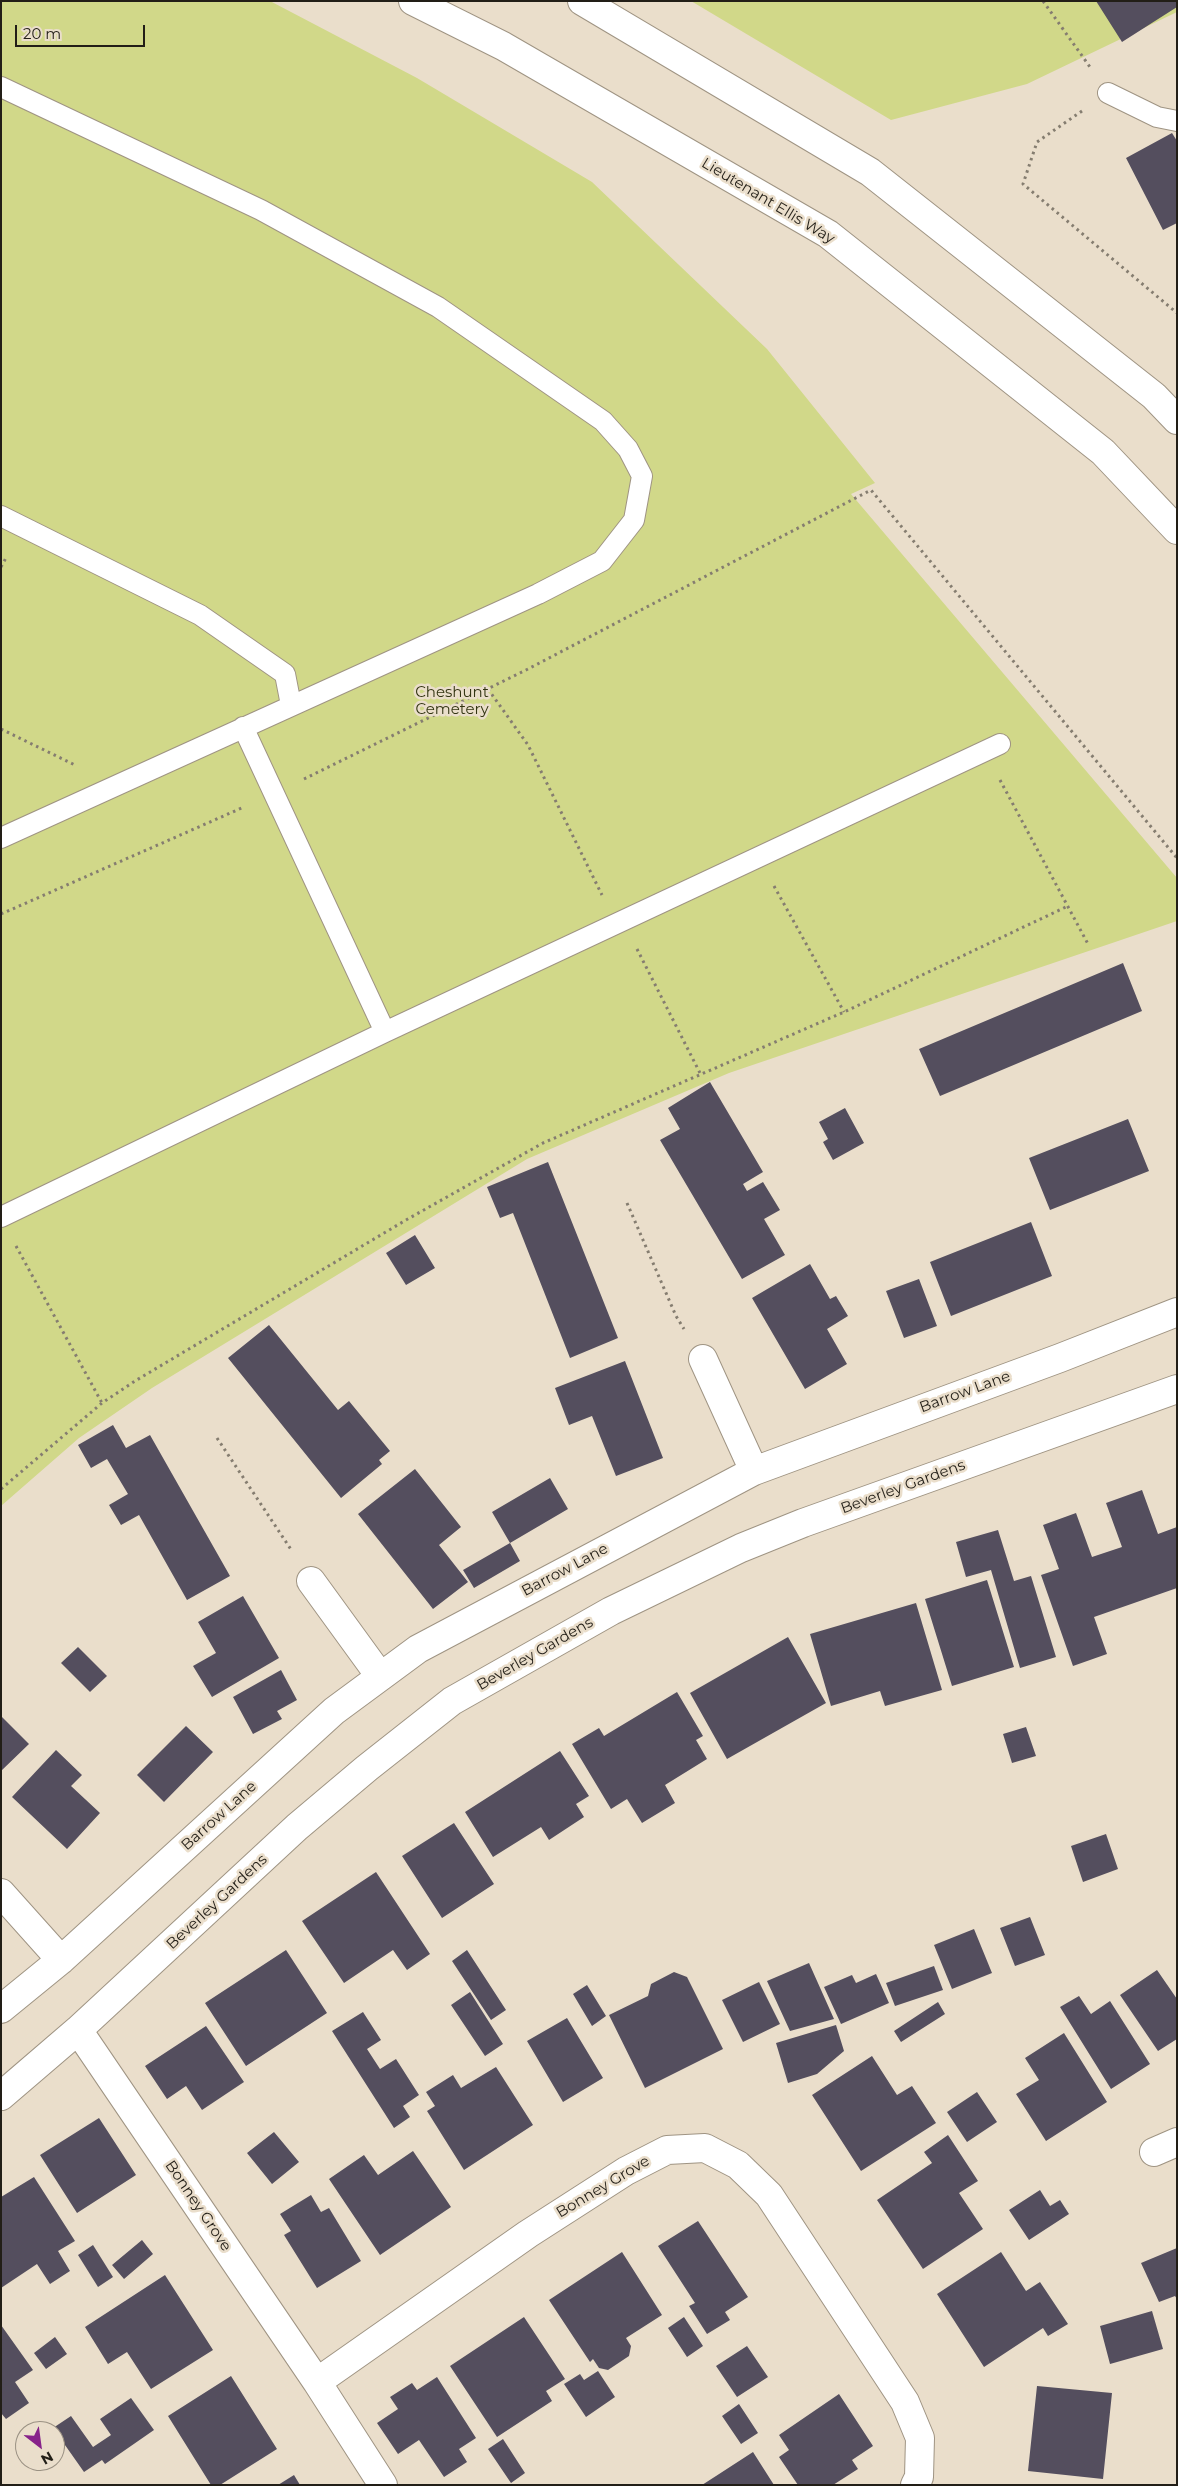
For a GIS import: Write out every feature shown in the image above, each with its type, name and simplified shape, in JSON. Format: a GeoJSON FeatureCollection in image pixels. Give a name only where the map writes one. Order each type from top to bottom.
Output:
{"type":"FeatureCollection","features":[{"type":"Feature","properties":{"kind":"street","name":"Lieutenant Ellis Way"},"geometry":{"type":"LineString","coordinates":[[413,1],[503,46],[828,234],[1103,452],[1177,530]]}},
{"type":"Feature","properties":{"kind":"street"},"geometry":{"type":"LineString","coordinates":[[582,1],[870,172],[1154,396],[1177,420]]}},
{"type":"Feature","properties":{"kind":"street","name":"Barrow Lane"},"geometry":{"type":"LineString","coordinates":[[1,2009],[61,1960],[334,1711],[418,1648],[707,1493],[754,1471],[1060,1358],[1177,1312]]}},
{"type":"Feature","properties":{"kind":"street"},"geometry":{"type":"LineString","coordinates":[[703,1359],[754,1471]]}},
{"type":"Feature","properties":{"kind":"street","name":"Beverley Gardens"},"geometry":{"type":"LineString","coordinates":[[1,2096],[78,2030],[297,1827],[367,1768],[452,1701],[610,1611],[741,1548],[812,1519],[1177,1389]]}},
{"type":"Feature","properties":{"kind":"street"},"geometry":{"type":"LineString","coordinates":[[311,1580],[380,1676]]}},
{"type":"Feature","properties":{"kind":"street"},"geometry":{"type":"LineString","coordinates":[[1,1893],[61,1960]]}},
{"type":"Feature","properties":{"kind":"street","name":"Bonney Grove"},"geometry":{"type":"LineString","coordinates":[[78,2030],[317,2382],[383,2485]]}},
{"type":"Feature","properties":{"kind":"street","name":"Bonney Grove"},"geometry":{"type":"LineString","coordinates":[[317,2382],[528,2234],[626,2171],[667,2150],[705,2148],[738,2165],[769,2195],[905,2402],[920,2438],[919,2476],[915,2485]]}},
{"type":"Feature","properties":{"kind":"lane"},"geometry":{"type":"LineString","coordinates":[[1,87],[261,210],[438,307],[603,421],[628,449],[642,476],[634,520],[602,561],[538,594],[290,705],[1,838]]}},
{"type":"Feature","properties":{"kind":"lane"},"geometry":{"type":"LineString","coordinates":[[1108,93],[1157,117],[1177,121]]}},
{"type":"Feature","properties":{"kind":"lane"},"geometry":{"type":"LineString","coordinates":[[1,516],[200,616],[286,674],[290,705]]}},
{"type":"Feature","properties":{"kind":"lane"},"geometry":{"type":"LineString","coordinates":[[243,727],[385,1032]]}},
{"type":"Feature","properties":{"kind":"lane"},"geometry":{"type":"LineString","coordinates":[[1,1217],[385,1032],[992,747]]}},
{"type":"Feature","properties":{"kind":"path"},"geometry":{"type":"LineString","coordinates":[[1043,1],[1108,93],[1037,142],[1023,184],[1177,313]]}},
{"type":"Feature","properties":{"kind":"path"},"geometry":{"type":"LineString","coordinates":[[1,914],[274,793],[488,689],[870,490],[1177,858]]}},
{"type":"Feature","properties":{"kind":"path"},"geometry":{"type":"LineString","coordinates":[[488,689],[528,745],[700,1075]]}},
{"type":"Feature","properties":{"kind":"path"},"geometry":{"type":"LineString","coordinates":[[1,729],[116,785]]}},
{"type":"Feature","properties":{"kind":"path"},"geometry":{"type":"LineString","coordinates":[[992,747],[1088,944]]}},
{"type":"Feature","properties":{"kind":"path"},"geometry":{"type":"LineString","coordinates":[[758,858],[844,1012]]}},
{"type":"Feature","properties":{"kind":"path"},"geometry":{"type":"LineString","coordinates":[[1,1490],[102,1403],[143,1376],[406,1220],[543,1143],[844,1012],[1068,906]]}},
{"type":"Feature","properties":{"kind":"path"},"geometry":{"type":"LineString","coordinates":[[627,1203],[676,1316],[703,1359]]}},
{"type":"Feature","properties":{"kind":"path"},"geometry":{"type":"LineString","coordinates":[[15,1244],[102,1403]]}},
{"type":"Feature","properties":{"kind":"path"},"geometry":{"type":"LineString","coordinates":[[217,1438],[311,1580]]}},
{"type":"Feature","properties":{"kind":"green space","name":"Cheshunt Cemetery"},"geometry":{"type":"Polygon","coordinates":[[[1,1],[270,1],[417,78],[592,182],[767,349],[875,483],[851,494],[1177,878],[1177,921],[729,1073],[527,1159],[152,1388],[79,1438],[1,1506],[1,1]]]}},
{"type":"Feature","properties":{"kind":"green space"},"geometry":{"type":"Polygon","coordinates":[[[691,1],[1177,1],[1177,12],[1027,84],[891,120],[691,1]]]}},
{"type":"Feature","properties":{"kind":"building"},"geometry":{"type":"Polygon","coordinates":[[[1096,1],[1177,1],[1177,7],[1122,42],[1096,1]]]}},
{"type":"Feature","properties":{"kind":"building"},"geometry":{"type":"Polygon","coordinates":[[[1172,133],[1177,141],[1177,223],[1163,230],[1126,158],[1172,133]]]}},
{"type":"Feature","properties":{"kind":"building"},"geometry":{"type":"Polygon","coordinates":[[[1123,963],[1142,1011],[940,1096],[919,1049],[1123,963]]]}},
{"type":"Feature","properties":{"kind":"building"},"geometry":{"type":"Polygon","coordinates":[[[710,1082],[763,1172],[743,1184],[747,1191],[763,1182],[780,1210],[764,1219],[785,1255],[742,1279],[660,1140],[680,1129],[668,1108],[710,1082]]]}},
{"type":"Feature","properties":{"kind":"building"},"geometry":{"type":"Polygon","coordinates":[[[845,1108],[864,1143],[833,1160],[823,1142],[828,1139],[819,1122],[845,1108]]]}},
{"type":"Feature","properties":{"kind":"building"},"geometry":{"type":"Polygon","coordinates":[[[1128,1119],[1149,1171],[1050,1210],[1029,1158],[1128,1119]]]}},
{"type":"Feature","properties":{"kind":"building"},"geometry":{"type":"Polygon","coordinates":[[[548,1162],[618,1338],[570,1358],[513,1213],[500,1218],[487,1187],[548,1162]]]}},
{"type":"Feature","properties":{"kind":"building"},"geometry":{"type":"Polygon","coordinates":[[[1031,1222],[1052,1276],[951,1316],[930,1262],[1031,1222]]]}},
{"type":"Feature","properties":{"kind":"building"},"geometry":{"type":"Polygon","coordinates":[[[415,1235],[435,1268],[406,1285],[386,1253],[415,1235]]]}},
{"type":"Feature","properties":{"kind":"building"},"geometry":{"type":"Polygon","coordinates":[[[810,1264],[830,1299],[836,1296],[848,1316],[827,1329],[847,1364],[805,1389],[752,1298],[810,1264]]]}},
{"type":"Feature","properties":{"kind":"building"},"geometry":{"type":"Polygon","coordinates":[[[919,1279],[937,1326],[904,1338],[886,1291],[919,1279]]]}},
{"type":"Feature","properties":{"kind":"building"},"geometry":{"type":"Polygon","coordinates":[[[269,1325],[338,1410],[349,1401],[390,1451],[379,1460],[382,1464],[341,1498],[228,1358],[269,1325]]]}},
{"type":"Feature","properties":{"kind":"building"},"geometry":{"type":"Polygon","coordinates":[[[625,1361],[663,1458],[616,1476],[592,1416],[569,1425],[555,1388],[625,1361]]]}},
{"type":"Feature","properties":{"kind":"building"},"geometry":{"type":"Polygon","coordinates":[[[113,1425],[126,1448],[150,1435],[230,1576],[187,1600],[139,1515],[121,1525],[109,1505],[128,1494],[107,1459],[91,1468],[78,1445],[113,1425]]]}},
{"type":"Feature","properties":{"kind":"building"},"geometry":{"type":"Polygon","coordinates":[[[415,1469],[461,1527],[439,1545],[468,1582],[433,1609],[358,1514],[415,1469]]]}},
{"type":"Feature","properties":{"kind":"building"},"geometry":{"type":"Polygon","coordinates":[[[550,1478],[568,1509],[510,1543],[492,1512],[550,1478]]]}},
{"type":"Feature","properties":{"kind":"building"},"geometry":{"type":"Polygon","coordinates":[[[1142,1490],[1158,1534],[1177,1527],[1177,1588],[1094,1617],[1107,1654],[1073,1666],[1041,1575],[1059,1569],[1043,1525],[1076,1513],[1092,1557],[1122,1547],[1106,1503],[1142,1490]]]}},
{"type":"Feature","properties":{"kind":"building"},"geometry":{"type":"Polygon","coordinates":[[[998,1530],[1014,1581],[1031,1576],[1056,1657],[1020,1668],[991,1570],[966,1577],[956,1542],[998,1530]]]}},
{"type":"Feature","properties":{"kind":"building"},"geometry":{"type":"Polygon","coordinates":[[[510,1543],[520,1561],[474,1588],[463,1570],[510,1543]]]}},
{"type":"Feature","properties":{"kind":"building"},"geometry":{"type":"Polygon","coordinates":[[[987,1580],[1014,1667],[952,1686],[925,1599],[987,1580]]]}},
{"type":"Feature","properties":{"kind":"building"},"geometry":{"type":"Polygon","coordinates":[[[243,1596],[279,1658],[212,1697],[193,1666],[216,1653],[198,1622],[243,1596]]]}},
{"type":"Feature","properties":{"kind":"building"},"geometry":{"type":"Polygon","coordinates":[[[916,1603],[942,1690],[885,1706],[880,1691],[831,1706],[810,1634],[916,1603]]]}},
{"type":"Feature","properties":{"kind":"building"},"geometry":{"type":"Polygon","coordinates":[[[788,1637],[826,1703],[727,1759],[690,1693],[788,1637]]]}},
{"type":"Feature","properties":{"kind":"building"},"geometry":{"type":"Polygon","coordinates":[[[78,1647],[107,1676],[90,1692],[61,1663],[78,1647]]]}},
{"type":"Feature","properties":{"kind":"building"},"geometry":{"type":"Polygon","coordinates":[[[281,1670],[297,1700],[277,1711],[282,1719],[253,1734],[233,1697],[281,1670]]]}},
{"type":"Feature","properties":{"kind":"building"},"geometry":{"type":"Polygon","coordinates":[[[677,1692],[703,1736],[696,1740],[707,1759],[665,1785],[675,1803],[642,1823],[627,1799],[611,1809],[572,1744],[599,1728],[604,1736],[677,1692]]]}},
{"type":"Feature","properties":{"kind":"building"},"geometry":{"type":"Polygon","coordinates":[[[1,1716],[29,1744],[1,1771],[1,1716]]]}},
{"type":"Feature","properties":{"kind":"building"},"geometry":{"type":"Polygon","coordinates":[[[186,1726],[213,1752],[164,1802],[137,1775],[186,1726]]]}},
{"type":"Feature","properties":{"kind":"building"},"geometry":{"type":"Polygon","coordinates":[[[1026,1727],[1036,1756],[1012,1763],[1003,1734],[1026,1727]]]}},
{"type":"Feature","properties":{"kind":"building"},"geometry":{"type":"Polygon","coordinates":[[[56,1750],[82,1775],[71,1786],[100,1813],[67,1849],[12,1797],[56,1750]]]}},
{"type":"Feature","properties":{"kind":"building"},"geometry":{"type":"Polygon","coordinates":[[[560,1751],[589,1796],[576,1804],[584,1817],[549,1840],[541,1827],[493,1857],[465,1812],[560,1751]]]}},
{"type":"Feature","properties":{"kind":"building"},"geometry":{"type":"Polygon","coordinates":[[[454,1823],[494,1884],[442,1918],[402,1856],[454,1823]]]}},
{"type":"Feature","properties":{"kind":"building"},"geometry":{"type":"Polygon","coordinates":[[[1106,1834],[1118,1869],[1083,1882],[1071,1846],[1106,1834]]]}},
{"type":"Feature","properties":{"kind":"building"},"geometry":{"type":"Polygon","coordinates":[[[376,1872],[430,1954],[407,1970],[393,1950],[344,1983],[302,1921],[376,1872]]]}},
{"type":"Feature","properties":{"kind":"building"},"geometry":{"type":"Polygon","coordinates":[[[1030,1917],[1045,1955],[1015,1966],[1000,1928],[1030,1917]]]}},
{"type":"Feature","properties":{"kind":"building"},"geometry":{"type":"Polygon","coordinates":[[[974,1929],[992,1973],[952,1989],[934,1945],[974,1929]]]}},
{"type":"Feature","properties":{"kind":"building"},"geometry":{"type":"Polygon","coordinates":[[[286,1950],[327,2013],[246,2066],[205,2003],[286,1950]]]}},
{"type":"Feature","properties":{"kind":"building"},"geometry":{"type":"Polygon","coordinates":[[[467,1950],[506,2010],[491,2020],[452,1961],[467,1950]]]}},
{"type":"Feature","properties":{"kind":"building"},"geometry":{"type":"Polygon","coordinates":[[[809,1963],[834,2019],[790,2031],[767,1981],[809,1963]]]}},
{"type":"Feature","properties":{"kind":"building"},"geometry":{"type":"Polygon","coordinates":[[[934,1966],[943,1990],[895,2006],[886,1983],[934,1966]]]}},
{"type":"Feature","properties":{"kind":"building"},"geometry":{"type":"Polygon","coordinates":[[[1157,1970],[1177,1999],[1177,2039],[1158,2051],[1120,1995],[1157,1970]]]}},
{"type":"Feature","properties":{"kind":"building"},"geometry":{"type":"Polygon","coordinates":[[[674,1972],[687,1977],[723,2049],[645,2088],[609,2015],[648,1996],[651,1984],[674,1972]]]}},
{"type":"Feature","properties":{"kind":"building"},"geometry":{"type":"Polygon","coordinates":[[[876,1974],[889,2003],[841,2024],[824,1987],[852,1975],[856,1983],[876,1974]]]}},
{"type":"Feature","properties":{"kind":"building"},"geometry":{"type":"Polygon","coordinates":[[[759,1982],[780,2024],[743,2042],[722,2000],[759,1982]]]}},
{"type":"Feature","properties":{"kind":"building"},"geometry":{"type":"Polygon","coordinates":[[[587,1985],[606,2016],[592,2026],[573,1994],[587,1985]]]}},
{"type":"Feature","properties":{"kind":"building"},"geometry":{"type":"Polygon","coordinates":[[[470,1992],[503,2044],[485,2056],[451,2005],[470,1992]]]}},
{"type":"Feature","properties":{"kind":"building"},"geometry":{"type":"Polygon","coordinates":[[[1079,1996],[1091,2014],[1110,2001],[1150,2064],[1111,2089],[1060,2007],[1079,1996]]]}},
{"type":"Feature","properties":{"kind":"building"},"geometry":{"type":"Polygon","coordinates":[[[938,2002],[945,2014],[901,2042],[894,2031],[938,2002]]]}},
{"type":"Feature","properties":{"kind":"building"},"geometry":{"type":"Polygon","coordinates":[[[363,2012],[381,2040],[367,2049],[380,2069],[396,2059],[419,2095],[403,2106],[410,2117],[394,2128],[332,2031],[363,2012]]]}},
{"type":"Feature","properties":{"kind":"building"},"geometry":{"type":"Polygon","coordinates":[[[567,2018],[603,2078],[563,2102],[527,2041],[567,2018]]]}},
{"type":"Feature","properties":{"kind":"building"},"geometry":{"type":"Polygon","coordinates":[[[836,2025],[844,2051],[817,2074],[788,2083],[776,2043],[836,2025]]]}},
{"type":"Feature","properties":{"kind":"building"},"geometry":{"type":"Polygon","coordinates":[[[206,2026],[244,2082],[202,2110],[186,2086],[167,2099],[145,2066],[206,2026]]]}},
{"type":"Feature","properties":{"kind":"building"},"geometry":{"type":"Polygon","coordinates":[[[1064,2033],[1107,2102],[1046,2141],[1016,2094],[1039,2080],[1025,2058],[1064,2033]]]}},
{"type":"Feature","properties":{"kind":"building"},"geometry":{"type":"Polygon","coordinates":[[[872,2056],[897,2095],[912,2086],[936,2123],[861,2171],[812,2095],[872,2056]]]}},
{"type":"Feature","properties":{"kind":"building"},"geometry":{"type":"Polygon","coordinates":[[[496,2067],[533,2125],[464,2170],[427,2111],[435,2106],[426,2092],[453,2075],[461,2088],[496,2067]]]}},
{"type":"Feature","properties":{"kind":"building"},"geometry":{"type":"Polygon","coordinates":[[[977,2092],[997,2122],[967,2142],[947,2112],[977,2092]]]}},
{"type":"Feature","properties":{"kind":"building"},"geometry":{"type":"Polygon","coordinates":[[[99,2118],[136,2175],[77,2213],[40,2155],[99,2118]]]}},
{"type":"Feature","properties":{"kind":"building"},"geometry":{"type":"Polygon","coordinates":[[[274,2132],[299,2162],[272,2184],[247,2153],[274,2132]]]}},
{"type":"Feature","properties":{"kind":"building"},"geometry":{"type":"Polygon","coordinates":[[[948,2135],[978,2181],[959,2193],[983,2229],[923,2269],[877,2200],[932,2163],[924,2152],[948,2135]]]}},
{"type":"Feature","properties":{"kind":"building"},"geometry":{"type":"Polygon","coordinates":[[[413,2151],[451,2207],[380,2255],[329,2179],[364,2155],[378,2175],[413,2151]]]}},
{"type":"Feature","properties":{"kind":"building"},"geometry":{"type":"Polygon","coordinates":[[[34,2177],[75,2241],[58,2251],[70,2271],[50,2284],[37,2264],[1,2288],[1,2197],[34,2177]]]}},
{"type":"Feature","properties":{"kind":"building"},"geometry":{"type":"Polygon","coordinates":[[[1040,2190],[1050,2206],[1060,2200],[1069,2214],[1029,2240],[1009,2210],[1040,2190]]]}},
{"type":"Feature","properties":{"kind":"building"},"geometry":{"type":"Polygon","coordinates":[[[311,2195],[321,2212],[329,2208],[361,2261],[317,2288],[284,2235],[291,2231],[280,2214],[311,2195]]]}},
{"type":"Feature","properties":{"kind":"building"},"geometry":{"type":"Polygon","coordinates":[[[698,2221],[748,2297],[725,2312],[730,2320],[707,2334],[689,2306],[695,2303],[658,2246],[698,2221]]]}},
{"type":"Feature","properties":{"kind":"building"},"geometry":{"type":"Polygon","coordinates":[[[142,2240],[153,2254],[124,2279],[112,2265],[142,2240]]]}},
{"type":"Feature","properties":{"kind":"building"},"geometry":{"type":"Polygon","coordinates":[[[93,2245],[113,2277],[98,2287],[78,2255],[93,2245]]]}},
{"type":"Feature","properties":{"kind":"building"},"geometry":{"type":"Polygon","coordinates":[[[1177,2248],[1177,2299],[1175,2296],[1159,2302],[1141,2263],[1177,2248]]]}},
{"type":"Feature","properties":{"kind":"building"},"geometry":{"type":"Polygon","coordinates":[[[622,2252],[662,2315],[626,2338],[631,2346],[629,2356],[608,2370],[599,2368],[593,2359],[590,2362],[549,2300],[622,2252]]]}},
{"type":"Feature","properties":{"kind":"building"},"geometry":{"type":"Polygon","coordinates":[[[1001,2252],[1026,2291],[1040,2282],[1068,2324],[1048,2336],[1043,2328],[984,2367],[937,2294],[1001,2252]]]}},
{"type":"Feature","properties":{"kind":"building"},"geometry":{"type":"Polygon","coordinates":[[[165,2275],[213,2350],[151,2389],[127,2352],[108,2364],[85,2327],[165,2275]]]}},
{"type":"Feature","properties":{"kind":"building"},"geometry":{"type":"Polygon","coordinates":[[[1152,2311],[1163,2349],[1110,2364],[1100,2326],[1152,2311]]]}},
{"type":"Feature","properties":{"kind":"building"},"geometry":{"type":"Polygon","coordinates":[[[524,2317],[565,2379],[546,2391],[552,2401],[497,2437],[450,2366],[524,2317]]]}},
{"type":"Feature","properties":{"kind":"building"},"geometry":{"type":"Polygon","coordinates":[[[684,2317],[703,2346],[687,2357],[668,2328],[684,2317]]]}},
{"type":"Feature","properties":{"kind":"building"},"geometry":{"type":"Polygon","coordinates":[[[1,2325],[33,2370],[15,2382],[29,2403],[6,2419],[1,2413],[1,2325]]]}},
{"type":"Feature","properties":{"kind":"building"},"geometry":{"type":"Polygon","coordinates":[[[55,2337],[67,2354],[46,2369],[34,2353],[55,2337]]]}},
{"type":"Feature","properties":{"kind":"building"},"geometry":{"type":"Polygon","coordinates":[[[747,2346],[768,2377],[737,2397],[716,2366],[747,2346]]]}},
{"type":"Feature","properties":{"kind":"building"},"geometry":{"type":"Polygon","coordinates":[[[598,2371],[615,2397],[586,2417],[564,2384],[580,2374],[584,2380],[598,2371]]]}},
{"type":"Feature","properties":{"kind":"building"},"geometry":{"type":"Polygon","coordinates":[[[231,2376],[277,2449],[220,2485],[211,2485],[168,2416],[231,2376]]]}},
{"type":"Feature","properties":{"kind":"building"},"geometry":{"type":"Polygon","coordinates":[[[437,2377],[476,2438],[459,2449],[467,2462],[444,2477],[419,2440],[398,2454],[377,2423],[398,2409],[390,2397],[412,2383],[417,2390],[437,2377]]]}},
{"type":"Feature","properties":{"kind":"building"},"geometry":{"type":"Polygon","coordinates":[[[1037,2386],[1112,2393],[1103,2479],[1028,2471],[1037,2386]]]}},
{"type":"Feature","properties":{"kind":"building"},"geometry":{"type":"Polygon","coordinates":[[[839,2394],[873,2446],[852,2460],[858,2469],[833,2485],[798,2485],[779,2457],[789,2450],[779,2435],[839,2394]]]}},
{"type":"Feature","properties":{"kind":"building"},"geometry":{"type":"Polygon","coordinates":[[[131,2398],[154,2430],[105,2464],[102,2460],[84,2472],[65,2445],[64,2421],[71,2416],[93,2447],[111,2435],[100,2419],[131,2398]]]}},
{"type":"Feature","properties":{"kind":"building"},"geometry":{"type":"Polygon","coordinates":[[[739,2404],[758,2433],[741,2444],[722,2416],[739,2404]]]}},
{"type":"Feature","properties":{"kind":"building"},"geometry":{"type":"Polygon","coordinates":[[[503,2439],[525,2473],[511,2483],[488,2449],[503,2439]]]}},
{"type":"Feature","properties":{"kind":"building"},"geometry":{"type":"Polygon","coordinates":[[[753,2452],[774,2485],[702,2485],[716,2476],[753,2452]]]}},
{"type":"Feature","properties":{"kind":"building"},"geometry":{"type":"Polygon","coordinates":[[[294,2475],[300,2485],[278,2485],[294,2475]]]}}]}
